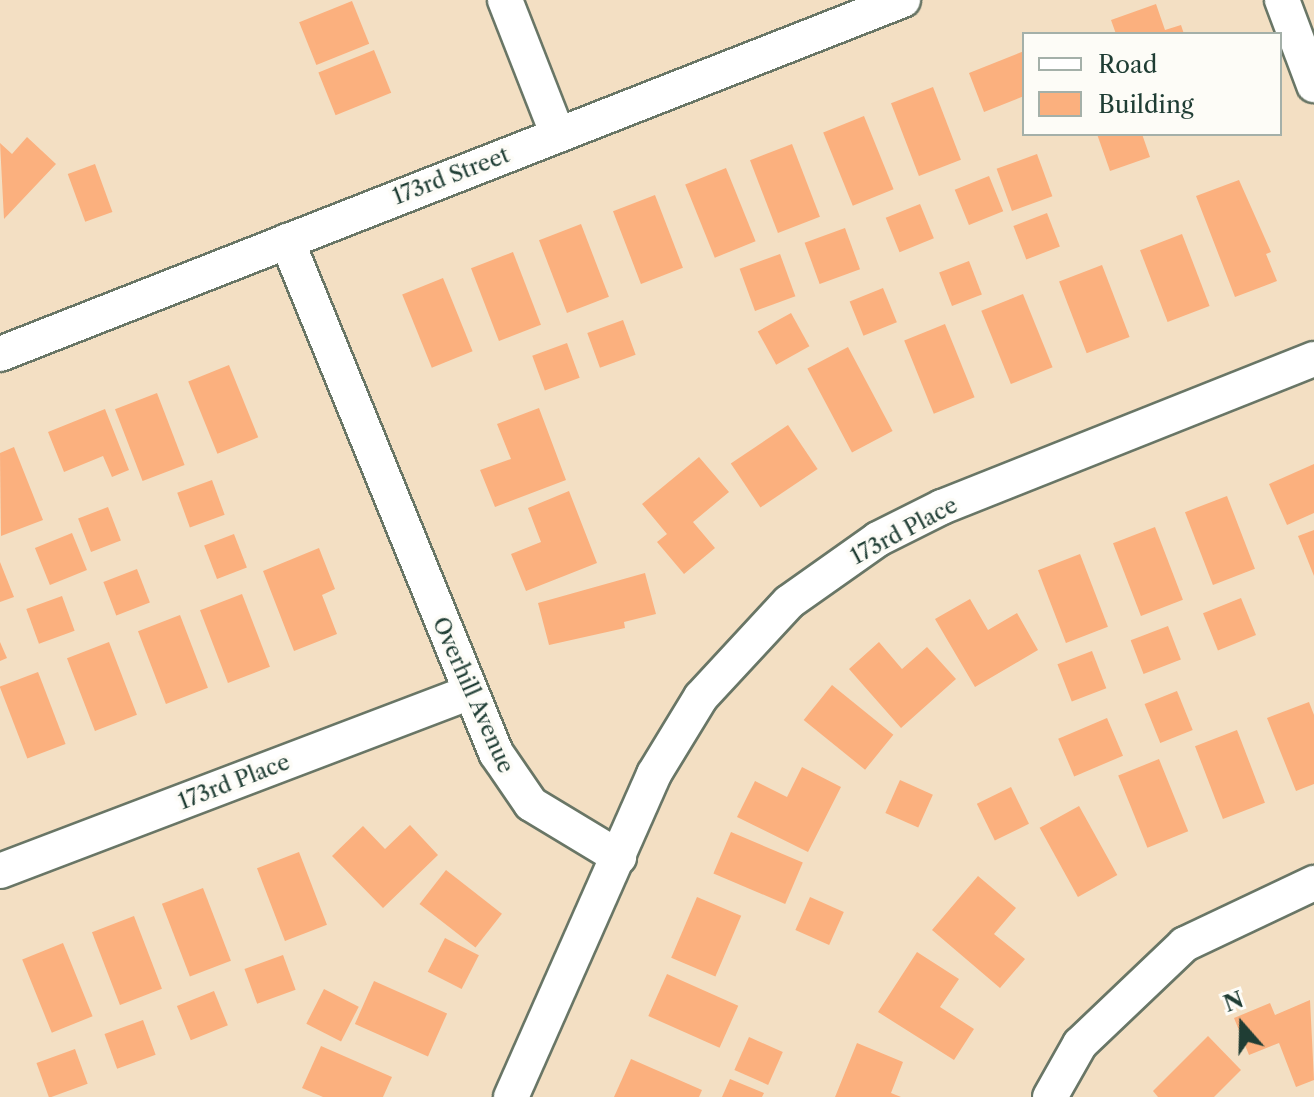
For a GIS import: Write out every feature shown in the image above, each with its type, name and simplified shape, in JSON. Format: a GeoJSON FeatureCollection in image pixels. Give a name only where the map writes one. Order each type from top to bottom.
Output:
{"type":"FeatureCollection","features":[{"type":"Feature","properties":{"kind":"street"},"geometry":{"type":"LineString","coordinates":[[505,0],[558,135]]}},
{"type":"Feature","properties":{"kind":"street","name":"173rd Street"},"geometry":{"type":"LineString","coordinates":[[0,354],[903,0]]}},
{"type":"Feature","properties":{"kind":"street"},"geometry":{"type":"LineString","coordinates":[[1282,0],[1314,85]]}},
{"type":"Feature","properties":{"kind":"street","name":"Overhill Avenue"},"geometry":{"type":"LineString","coordinates":[[287,241],[468,693],[513,783],[531,804],[619,857]]}},
{"type":"Feature","properties":{"kind":"street","name":"173rd Place"},"geometry":{"type":"LineString","coordinates":[[619,857],[654,774],[701,697],[761,629],[831,570],[942,507],[1314,359]]}},
{"type":"Feature","properties":{"kind":"street","name":"173rd Place"},"geometry":{"type":"LineString","coordinates":[[0,871],[468,693]]}},
{"type":"Feature","properties":{"kind":"street"},"geometry":{"type":"LineString","coordinates":[[511,1097],[619,857]]}},
{"type":"Feature","properties":{"kind":"street"},"geometry":{"type":"LineString","coordinates":[[1050,1097],[1080,1044],[1185,944],[1314,883]]}},
{"type":"Feature","properties":{"kind":"building"},"geometry":{"type":"Polygon","coordinates":[[[352,1],[369,44],[316,65],[299,22],[352,1]]]}},
{"type":"Feature","properties":{"kind":"building"},"geometry":{"type":"Polygon","coordinates":[[[1156,4],[1165,30],[1181,25],[1183,32],[1115,32],[1111,20],[1156,4]]]}},
{"type":"Feature","properties":{"kind":"building"},"geometry":{"type":"Polygon","coordinates":[[[374,50],[391,93],[336,115],[318,72],[374,50]]]}},
{"type":"Feature","properties":{"kind":"building"},"geometry":{"type":"Polygon","coordinates":[[[1022,52],[1022,97],[984,112],[969,73],[1022,52]]]}},
{"type":"Feature","properties":{"kind":"building"},"geometry":{"type":"Polygon","coordinates":[[[933,87],[961,160],[919,176],[891,103],[933,87]]]}},
{"type":"Feature","properties":{"kind":"building"},"geometry":{"type":"Polygon","coordinates":[[[864,116],[894,189],[853,206],[823,132],[864,116]]]}},
{"type":"Feature","properties":{"kind":"building"},"geometry":{"type":"Polygon","coordinates":[[[1098,136],[1143,136],[1150,157],[1110,171],[1098,136]]]}},
{"type":"Feature","properties":{"kind":"building"},"geometry":{"type":"Polygon","coordinates":[[[27,137],[56,164],[4,219],[0,143],[12,154],[27,137]]]}},
{"type":"Feature","properties":{"kind":"building"},"geometry":{"type":"Polygon","coordinates":[[[792,144],[820,217],[778,233],[750,160],[792,144]]]}},
{"type":"Feature","properties":{"kind":"building"},"geometry":{"type":"Polygon","coordinates":[[[1037,154],[1052,196],[1012,211],[997,169],[1037,154]]]}},
{"type":"Feature","properties":{"kind":"building"},"geometry":{"type":"Polygon","coordinates":[[[95,164],[112,212],[85,222],[68,174],[95,164]]]}},
{"type":"Feature","properties":{"kind":"building"},"geometry":{"type":"Polygon","coordinates":[[[726,168],[756,241],[715,258],[685,184],[726,168]]]}},
{"type":"Feature","properties":{"kind":"building"},"geometry":{"type":"Polygon","coordinates":[[[989,176],[1003,211],[969,225],[955,190],[989,176]]]}},
{"type":"Feature","properties":{"kind":"building"},"geometry":{"type":"Polygon","coordinates":[[[1239,180],[1271,252],[1266,254],[1277,281],[1235,297],[1196,196],[1239,180]]]}},
{"type":"Feature","properties":{"kind":"building"},"geometry":{"type":"Polygon","coordinates":[[[655,195],[683,268],[641,284],[613,211],[655,195]]]}},
{"type":"Feature","properties":{"kind":"building"},"geometry":{"type":"Polygon","coordinates":[[[920,204],[934,238],[900,252],[886,218],[920,204]]]}},
{"type":"Feature","properties":{"kind":"building"},"geometry":{"type":"Polygon","coordinates":[[[1047,213],[1060,247],[1026,260],[1013,226],[1047,213]]]}},
{"type":"Feature","properties":{"kind":"building"},"geometry":{"type":"Polygon","coordinates":[[[581,224],[609,297],[567,313],[539,240],[581,224]]]}},
{"type":"Feature","properties":{"kind":"building"},"geometry":{"type":"Polygon","coordinates":[[[845,228],[860,269],[820,284],[805,243],[845,228]]]}},
{"type":"Feature","properties":{"kind":"building"},"geometry":{"type":"Polygon","coordinates":[[[1182,234],[1210,306],[1168,322],[1140,250],[1182,234]]]}},
{"type":"Feature","properties":{"kind":"building"},"geometry":{"type":"Polygon","coordinates":[[[513,252],[541,325],[499,341],[471,268],[513,252]]]}},
{"type":"Feature","properties":{"kind":"building"},"geometry":{"type":"Polygon","coordinates":[[[780,254],[795,296],[755,311],[740,269],[780,254]]]}},
{"type":"Feature","properties":{"kind":"building"},"geometry":{"type":"Polygon","coordinates":[[[969,261],[982,295],[952,306],[939,272],[969,261]]]}},
{"type":"Feature","properties":{"kind":"building"},"geometry":{"type":"Polygon","coordinates":[[[1102,265],[1130,337],[1087,353],[1059,281],[1102,265]]]}},
{"type":"Feature","properties":{"kind":"building"},"geometry":{"type":"Polygon","coordinates":[[[443,278],[473,351],[432,368],[402,294],[443,278]]]}},
{"type":"Feature","properties":{"kind":"building"},"geometry":{"type":"Polygon","coordinates":[[[883,288],[897,322],[863,336],[850,301],[883,288]]]}},
{"type":"Feature","properties":{"kind":"building"},"geometry":{"type":"Polygon","coordinates":[[[1023,294],[1053,367],[1011,384],[981,311],[1023,294]]]}},
{"type":"Feature","properties":{"kind":"building"},"geometry":{"type":"Polygon","coordinates":[[[791,313],[809,346],[776,365],[758,331],[791,313]]]}},
{"type":"Feature","properties":{"kind":"building"},"geometry":{"type":"Polygon","coordinates":[[[623,320],[636,355],[600,368],[587,333],[623,320]]]}},
{"type":"Feature","properties":{"kind":"building"},"geometry":{"type":"Polygon","coordinates":[[[945,324],[975,397],[934,414],[904,340],[945,324]]]}},
{"type":"Feature","properties":{"kind":"building"},"geometry":{"type":"Polygon","coordinates":[[[567,343],[580,378],[545,390],[532,356],[567,343]]]}},
{"type":"Feature","properties":{"kind":"building"},"geometry":{"type":"Polygon","coordinates":[[[848,347],[893,431],[852,452],[807,369],[848,347]]]}},
{"type":"Feature","properties":{"kind":"building"},"geometry":{"type":"Polygon","coordinates":[[[229,365],[258,437],[217,454],[188,381],[229,365]]]}},
{"type":"Feature","properties":{"kind":"building"},"geometry":{"type":"Polygon","coordinates":[[[157,393],[185,465],[143,481],[115,409],[157,393]]]}},
{"type":"Feature","properties":{"kind":"building"},"geometry":{"type":"Polygon","coordinates":[[[539,408],[566,480],[495,507],[480,470],[511,459],[497,424],[539,408]]]}},
{"type":"Feature","properties":{"kind":"building"},"geometry":{"type":"Polygon","coordinates":[[[105,409],[129,470],[112,477],[103,456],[64,472],[48,432],[105,409]]]}},
{"type":"Feature","properties":{"kind":"building"},"geometry":{"type":"Polygon","coordinates":[[[788,425],[818,469],[760,508],[731,464],[788,425]]]}},
{"type":"Feature","properties":{"kind":"building"},"geometry":{"type":"Polygon","coordinates":[[[14,447],[43,520],[1,536],[0,453],[14,447]]]}},
{"type":"Feature","properties":{"kind":"building"},"geometry":{"type":"Polygon","coordinates":[[[699,457],[729,492],[693,522],[715,548],[684,574],[657,542],[667,534],[642,504],[699,457]]]}},
{"type":"Feature","properties":{"kind":"building"},"geometry":{"type":"Polygon","coordinates":[[[1314,464],[1314,513],[1287,525],[1269,484],[1314,464]]]}},
{"type":"Feature","properties":{"kind":"building"},"geometry":{"type":"Polygon","coordinates":[[[212,480],[225,515],[190,527],[177,493],[212,480]]]}},
{"type":"Feature","properties":{"kind":"building"},"geometry":{"type":"Polygon","coordinates":[[[569,491],[597,563],[526,591],[511,554],[541,542],[528,508],[569,491]]]}},
{"type":"Feature","properties":{"kind":"building"},"geometry":{"type":"Polygon","coordinates":[[[1227,496],[1255,569],[1213,585],[1185,512],[1227,496]]]}},
{"type":"Feature","properties":{"kind":"building"},"geometry":{"type":"Polygon","coordinates":[[[108,507],[121,541],[91,552],[78,518],[108,507]]]}},
{"type":"Feature","properties":{"kind":"building"},"geometry":{"type":"Polygon","coordinates":[[[1155,527],[1183,600],[1141,616],[1113,543],[1155,527]]]}},
{"type":"Feature","properties":{"kind":"building"},"geometry":{"type":"Polygon","coordinates":[[[1314,530],[1314,576],[1298,536],[1314,530]]]}},
{"type":"Feature","properties":{"kind":"building"},"geometry":{"type":"Polygon","coordinates":[[[72,533],[87,570],[50,585],[35,548],[72,533]]]}},
{"type":"Feature","properties":{"kind":"building"},"geometry":{"type":"Polygon","coordinates":[[[234,534],[247,568],[217,579],[204,545],[234,534]]]}},
{"type":"Feature","properties":{"kind":"building"},"geometry":{"type":"Polygon","coordinates":[[[319,548],[335,589],[322,595],[337,634],[294,651],[263,571],[319,548]]]}},
{"type":"Feature","properties":{"kind":"building"},"geometry":{"type":"Polygon","coordinates":[[[1080,554],[1108,627],[1066,643],[1038,570],[1080,554]]]}},
{"type":"Feature","properties":{"kind":"building"},"geometry":{"type":"Polygon","coordinates":[[[0,562],[14,597],[0,602],[0,562]]]}},
{"type":"Feature","properties":{"kind":"building"},"geometry":{"type":"Polygon","coordinates":[[[137,569],[150,603],[116,616],[103,582],[137,569]]]}},
{"type":"Feature","properties":{"kind":"building"},"geometry":{"type":"Polygon","coordinates":[[[645,573],[656,614],[624,622],[625,628],[549,645],[538,603],[645,573]]]}},
{"type":"Feature","properties":{"kind":"building"},"geometry":{"type":"Polygon","coordinates":[[[242,594],[270,667],[228,683],[200,610],[242,594]]]}},
{"type":"Feature","properties":{"kind":"building"},"geometry":{"type":"Polygon","coordinates":[[[62,596],[75,631],[39,644],[26,609],[62,596]]]}},
{"type":"Feature","properties":{"kind":"building"},"geometry":{"type":"Polygon","coordinates":[[[1241,598],[1256,635],[1218,650],[1203,613],[1241,598]]]}},
{"type":"Feature","properties":{"kind":"building"},"geometry":{"type":"Polygon","coordinates":[[[970,599],[988,630],[1017,613],[1038,650],[975,687],[935,619],[970,599]]]}},
{"type":"Feature","properties":{"kind":"building"},"geometry":{"type":"Polygon","coordinates":[[[180,615],[208,688],[166,704],[138,631],[180,615]]]}},
{"type":"Feature","properties":{"kind":"building"},"geometry":{"type":"Polygon","coordinates":[[[1168,626],[1181,660],[1144,674],[1131,640],[1168,626]]]}},
{"type":"Feature","properties":{"kind":"building"},"geometry":{"type":"Polygon","coordinates":[[[0,642],[7,658],[0,661],[0,642]]]}},
{"type":"Feature","properties":{"kind":"building"},"geometry":{"type":"Polygon","coordinates":[[[109,642],[137,715],[95,731],[67,658],[109,642]]]}},
{"type":"Feature","properties":{"kind":"building"},"geometry":{"type":"Polygon","coordinates":[[[879,642],[902,669],[927,647],[956,679],[901,728],[849,669],[879,642]]]}},
{"type":"Feature","properties":{"kind":"building"},"geometry":{"type":"Polygon","coordinates":[[[1092,651],[1106,688],[1072,702],[1057,664],[1092,651]]]}},
{"type":"Feature","properties":{"kind":"building"},"geometry":{"type":"Polygon","coordinates":[[[38,672],[66,744],[27,759],[0,687],[38,672]]]}},
{"type":"Feature","properties":{"kind":"building"},"geometry":{"type":"Polygon","coordinates":[[[832,685],[893,735],[865,770],[804,720],[832,685]]]}},
{"type":"Feature","properties":{"kind":"building"},"geometry":{"type":"Polygon","coordinates":[[[1177,691],[1193,730],[1160,743],[1145,704],[1177,691]]]}},
{"type":"Feature","properties":{"kind":"building"},"geometry":{"type":"Polygon","coordinates":[[[1309,702],[1314,715],[1314,784],[1296,791],[1267,718],[1309,702]]]}},
{"type":"Feature","properties":{"kind":"building"},"geometry":{"type":"Polygon","coordinates":[[[1107,718],[1123,756],[1074,776],[1058,739],[1107,718]]]}},
{"type":"Feature","properties":{"kind":"building"},"geometry":{"type":"Polygon","coordinates":[[[1237,730],[1265,803],[1223,819],[1195,746],[1237,730]]]}},
{"type":"Feature","properties":{"kind":"building"},"geometry":{"type":"Polygon","coordinates":[[[1159,759],[1188,831],[1147,848],[1118,775],[1159,759]]]}},
{"type":"Feature","properties":{"kind":"building"},"geometry":{"type":"Polygon","coordinates":[[[802,767],[841,787],[808,852],[737,817],[755,781],[787,797],[802,767]]]}},
{"type":"Feature","properties":{"kind":"building"},"geometry":{"type":"Polygon","coordinates":[[[900,780],[933,795],[918,828],[885,813],[900,780]]]}},
{"type":"Feature","properties":{"kind":"building"},"geometry":{"type":"Polygon","coordinates":[[[1011,787],[1029,824],[995,841],[977,804],[1011,787]]]}},
{"type":"Feature","properties":{"kind":"building"},"geometry":{"type":"Polygon","coordinates":[[[1079,806],[1117,875],[1078,897],[1040,828],[1079,806]]]}},
{"type":"Feature","properties":{"kind":"building"},"geometry":{"type":"Polygon","coordinates":[[[410,825],[438,855],[383,908],[332,856],[363,826],[385,849],[410,825]]]}},
{"type":"Feature","properties":{"kind":"building"},"geometry":{"type":"Polygon","coordinates":[[[731,832],[803,862],[785,904],[713,873],[731,832]]]}},
{"type":"Feature","properties":{"kind":"building"},"geometry":{"type":"Polygon","coordinates":[[[299,852],[327,925],[285,941],[257,868],[299,852]]]}},
{"type":"Feature","properties":{"kind":"building"},"geometry":{"type":"Polygon","coordinates":[[[446,870],[502,914],[475,948],[420,904],[446,870]]]}},
{"type":"Feature","properties":{"kind":"building"},"geometry":{"type":"Polygon","coordinates":[[[978,876],[1016,908],[994,934],[1025,959],[1000,988],[932,930],[978,876]]]}},
{"type":"Feature","properties":{"kind":"building"},"geometry":{"type":"Polygon","coordinates":[[[203,888],[231,961],[190,977],[162,904],[203,888]]]}},
{"type":"Feature","properties":{"kind":"building"},"geometry":{"type":"Polygon","coordinates":[[[697,897],[741,916],[715,977],[671,958],[697,897]]]}},
{"type":"Feature","properties":{"kind":"building"},"geometry":{"type":"Polygon","coordinates":[[[810,897],[844,912],[829,945],[795,930],[810,897]]]}},
{"type":"Feature","properties":{"kind":"building"},"geometry":{"type":"Polygon","coordinates":[[[134,916],[162,989],[120,1005],[92,932],[134,916]]]}},
{"type":"Feature","properties":{"kind":"building"},"geometry":{"type":"Polygon","coordinates":[[[445,938],[479,955],[462,989],[428,972],[445,938]]]}},
{"type":"Feature","properties":{"kind":"building"},"geometry":{"type":"Polygon","coordinates":[[[63,943],[93,1016],[52,1033],[22,959],[63,943]]]}},
{"type":"Feature","properties":{"kind":"building"},"geometry":{"type":"Polygon","coordinates":[[[917,952],[959,979],[940,1007],[974,1029],[954,1060],[878,1012],[917,952]]]}},
{"type":"Feature","properties":{"kind":"building"},"geometry":{"type":"Polygon","coordinates":[[[283,955],[296,990],[257,1004],[244,969],[283,955]]]}},
{"type":"Feature","properties":{"kind":"building"},"geometry":{"type":"Polygon","coordinates":[[[667,974],[738,1006],[720,1048],[648,1016],[667,974]]]}},
{"type":"Feature","properties":{"kind":"building"},"geometry":{"type":"Polygon","coordinates":[[[374,981],[447,1014],[428,1056],[355,1024],[374,981]]]}},
{"type":"Feature","properties":{"kind":"building"},"geometry":{"type":"Polygon","coordinates":[[[324,989],[359,1007],[341,1041],[306,1024],[324,989]]]}},
{"type":"Feature","properties":{"kind":"building"},"geometry":{"type":"Polygon","coordinates":[[[214,991],[228,1025],[191,1040],[177,1006],[214,991]]]}},
{"type":"Feature","properties":{"kind":"building"},"geometry":{"type":"Polygon","coordinates":[[[1310,1000],[1314,1080],[1296,1087],[1279,1043],[1249,1055],[1234,1018],[1270,1003],[1275,1015],[1310,1000]]]}},
{"type":"Feature","properties":{"kind":"building"},"geometry":{"type":"Polygon","coordinates":[[[143,1020],[156,1055],[117,1069],[104,1034],[143,1020]]]}},
{"type":"Feature","properties":{"kind":"building"},"geometry":{"type":"Polygon","coordinates":[[[1208,1036],[1241,1070],[1214,1097],[1158,1097],[1153,1091],[1208,1036]]]}},
{"type":"Feature","properties":{"kind":"building"},"geometry":{"type":"Polygon","coordinates":[[[749,1037],[783,1052],[768,1085],[734,1070],[749,1037]]]}},
{"type":"Feature","properties":{"kind":"building"},"geometry":{"type":"Polygon","coordinates":[[[857,1043],[903,1062],[891,1093],[901,1097],[835,1097],[857,1043]]]}},
{"type":"Feature","properties":{"kind":"building"},"geometry":{"type":"Polygon","coordinates":[[[321,1046],[392,1077],[383,1097],[323,1097],[302,1088],[321,1046]]]}},
{"type":"Feature","properties":{"kind":"building"},"geometry":{"type":"Polygon","coordinates":[[[75,1049],[88,1084],[49,1097],[36,1063],[75,1049]]]}},
{"type":"Feature","properties":{"kind":"building"},"geometry":{"type":"Polygon","coordinates":[[[631,1059],[702,1090],[699,1097],[614,1097],[631,1059]]]}},
{"type":"Feature","properties":{"kind":"building"},"geometry":{"type":"Polygon","coordinates":[[[730,1079],[764,1093],[762,1097],[722,1097],[730,1079]]]}}]}
